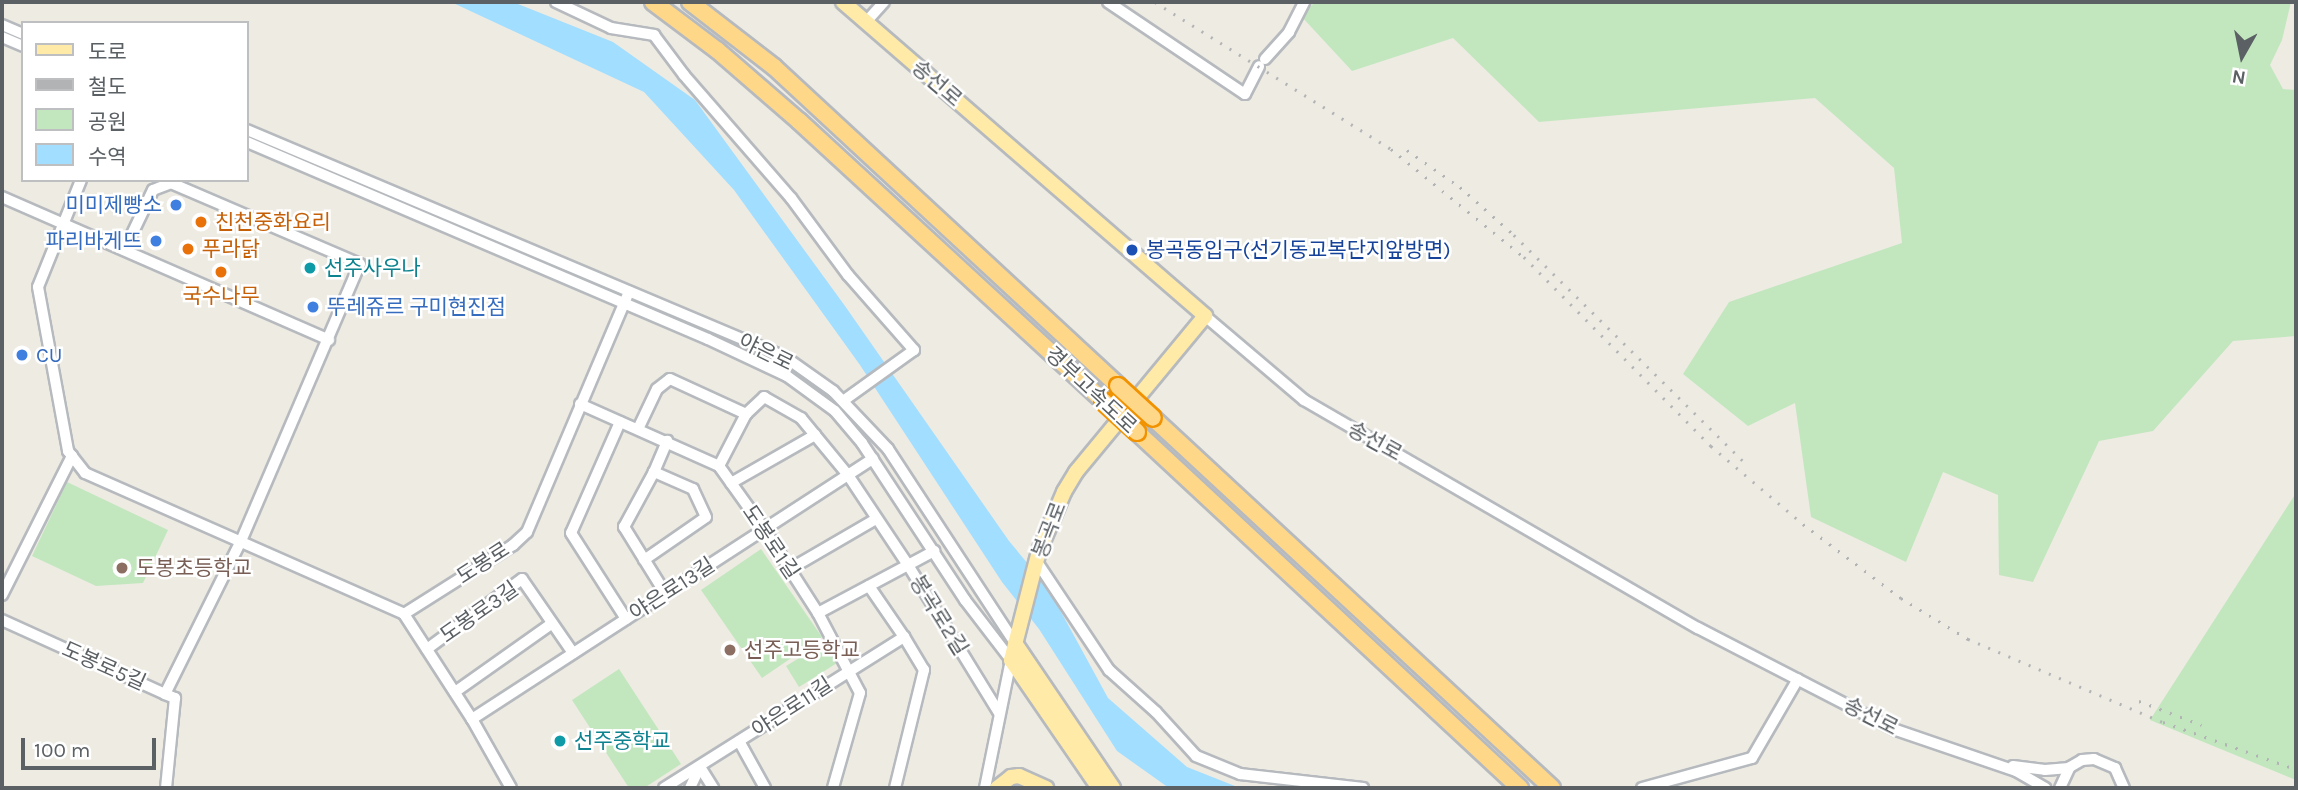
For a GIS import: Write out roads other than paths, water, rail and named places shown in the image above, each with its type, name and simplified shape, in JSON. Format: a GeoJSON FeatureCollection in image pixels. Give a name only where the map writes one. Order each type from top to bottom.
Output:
{"type":"FeatureCollection","features":[{"type":"Feature","properties":{"kind":"highway","name":"경부고속도로"},"geometry":{"type":"LineString","coordinates":[[653,2],[717,50],[799,121],[1520,788]]}},
{"type":"Feature","properties":{"kind":"highway","name":"경부고속도로"},"geometry":{"type":"LineString","coordinates":[[690,2],[774,67],[1552,788]]}},
{"type":"Feature","properties":{"kind":"main road","name":"송선로"},"geometry":{"type":"LineString","coordinates":[[843,2],[1205,316]]}},
{"type":"Feature","properties":{"kind":"main road","name":"봉곡로"},"geometry":{"type":"LineString","coordinates":[[1011,660],[1051,516],[1076,472],[1205,316]]}},
{"type":"Feature","properties":{"kind":"main road","name":"야은로"},"geometry":{"type":"LineString","coordinates":[[1015,643],[1113,788]]}},
{"type":"Feature","properties":{"kind":"main road","name":"야은로"},"geometry":{"type":"LineString","coordinates":[[1011,660],[1099,788]]}},
{"type":"Feature","properties":{"kind":"main road"},"geometry":{"type":"LineString","coordinates":[[996,788],[1011,777],[1019,776],[1046,788]]}},
{"type":"Feature","properties":{"kind":"street"},"geometry":{"type":"LineString","coordinates":[[556,2],[611,28],[654,35],[684,75],[791,198],[848,275],[914,350],[843,401]]}},
{"type":"Feature","properties":{"kind":"street"},"geometry":{"type":"LineString","coordinates":[[866,22],[884,2]]}},
{"type":"Feature","properties":{"kind":"street"},"geometry":{"type":"LineString","coordinates":[[1108,2],[1245,94],[1262,63],[1289,32],[1304,2]]}},
{"type":"Feature","properties":{"kind":"street"},"geometry":{"type":"LineString","coordinates":[[2,25],[21,33]]}},
{"type":"Feature","properties":{"kind":"street"},"geometry":{"type":"LineString","coordinates":[[2,37],[21,45]]}},
{"type":"Feature","properties":{"kind":"street","name":"야은로"},"geometry":{"type":"LineString","coordinates":[[248,130],[785,357],[833,391],[888,449],[1015,643]]}},
{"type":"Feature","properties":{"kind":"street","name":"야은로"},"geometry":{"type":"LineString","coordinates":[[248,142],[624,303],[787,376],[835,411],[873,459],[1011,660]]}},
{"type":"Feature","properties":{"kind":"street"},"geometry":{"type":"LineString","coordinates":[[80,182],[38,288],[68,451],[85,473],[404,614]]}},
{"type":"Feature","properties":{"kind":"street"},"geometry":{"type":"LineString","coordinates":[[125,249],[153,190],[171,183],[360,264],[241,541]]}},
{"type":"Feature","properties":{"kind":"street"},"geometry":{"type":"LineString","coordinates":[[2,197],[329,340]]}},
{"type":"Feature","properties":{"kind":"street","name":"도봉로"},"geometry":{"type":"LineString","coordinates":[[404,614],[513,545],[527,532],[629,292]]}},
{"type":"Feature","properties":{"kind":"street","name":"송선로"},"geometry":{"type":"LineString","coordinates":[[1205,316],[1304,400],[1698,628],[1896,730],[1986,760]]}},
{"type":"Feature","properties":{"kind":"street"},"geometry":{"type":"LineString","coordinates":[[580,404],[719,466],[746,414],[670,379],[657,389],[638,429]]}},
{"type":"Feature","properties":{"kind":"street","name":"봉곡로2길"},"geometry":{"type":"LineString","coordinates":[[746,414],[764,397],[801,418],[848,475],[908,565],[999,713]]}},
{"type":"Feature","properties":{"kind":"street"},"geometry":{"type":"LineString","coordinates":[[620,422],[571,533],[626,619]]}},
{"type":"Feature","properties":{"kind":"street"},"geometry":{"type":"LineString","coordinates":[[731,484],[815,435]]}},
{"type":"Feature","properties":{"kind":"street"},"geometry":{"type":"LineString","coordinates":[[665,593],[624,527],[654,472],[667,441]]}},
{"type":"Feature","properties":{"kind":"street"},"geometry":{"type":"LineString","coordinates":[[2,595],[72,456]]}},
{"type":"Feature","properties":{"kind":"street","name":"야은로13길"},"geometry":{"type":"LineString","coordinates":[[472,719],[873,459]]}},
{"type":"Feature","properties":{"kind":"street","name":"도봉로1길"},"geometry":{"type":"LineString","coordinates":[[719,466],[764,529],[818,613],[860,693],[833,788]]}},
{"type":"Feature","properties":{"kind":"street"},"geometry":{"type":"LineString","coordinates":[[644,561],[706,517],[693,489],[654,472]]}},
{"type":"Feature","properties":{"kind":"street"},"geometry":{"type":"LineString","coordinates":[[790,569],[876,519]]}},
{"type":"Feature","properties":{"kind":"street","name":"도봉로5길"},"geometry":{"type":"LineString","coordinates":[[2,620],[165,694],[241,541]]}},
{"type":"Feature","properties":{"kind":"street"},"geometry":{"type":"LineString","coordinates":[[818,613],[934,551]]}},
{"type":"Feature","properties":{"kind":"street"},"geometry":{"type":"LineString","coordinates":[[1037,562],[1109,670],[1156,712],[1196,756],[1240,774],[1363,788]]}},
{"type":"Feature","properties":{"kind":"street","name":"도봉로3길"},"geometry":{"type":"LineString","coordinates":[[427,649],[522,579],[573,653]]}},
{"type":"Feature","properties":{"kind":"street"},"geometry":{"type":"LineString","coordinates":[[869,586],[924,670],[895,788]]}},
{"type":"Feature","properties":{"kind":"street","name":"도봉로3길"},"geometry":{"type":"LineString","coordinates":[[404,614],[472,719],[511,788]]}},
{"type":"Feature","properties":{"kind":"street"},"geometry":{"type":"LineString","coordinates":[[454,692],[551,624]]}},
{"type":"Feature","properties":{"kind":"street","name":"야은로11길"},"geometry":{"type":"LineString","coordinates":[[664,788],[701,767],[849,669],[904,637]]}},
{"type":"Feature","properties":{"kind":"street","name":"봉곡로"},"geometry":{"type":"LineString","coordinates":[[985,788],[1011,660]]}},
{"type":"Feature","properties":{"kind":"street"},"geometry":{"type":"LineString","coordinates":[[1642,788],[1752,758],[1798,679]]}},
{"type":"Feature","properties":{"kind":"street"},"geometry":{"type":"LineString","coordinates":[[165,694],[175,698],[166,788]]}},
{"type":"Feature","properties":{"kind":"street"},"geometry":{"type":"LineString","coordinates":[[739,741],[765,788]]}},
{"type":"Feature","properties":{"kind":"street"},"geometry":{"type":"LineString","coordinates":[[1986,760],[2032,769],[2069,768],[2086,759],[2103,761],[2115,768],[2125,787]]}},
{"type":"Feature","properties":{"kind":"street"},"geometry":{"type":"LineString","coordinates":[[1986,760],[2045,788]]}},
{"type":"Feature","properties":{"kind":"street"},"geometry":{"type":"LineString","coordinates":[[690,788],[701,767]]}},
{"type":"Feature","properties":{"kind":"street"},"geometry":{"type":"LineString","coordinates":[[701,767],[713,788]]}},
{"type":"Feature","properties":{"kind":"street"},"geometry":{"type":"LineString","coordinates":[[2060,788],[2069,768]]}},
{"type":"Feature","properties":{"kind":"water"},"geometry":{"type":"Polygon","coordinates":[[[451,2],[513,2],[613,42],[695,100],[845,306],[1009,541],[1048,588],[1108,698],[1187,767],[1240,788],[1169,788],[1117,751],[1039,629],[1002,582],[860,365],[734,190],[644,92],[451,2]]]}},
{"type":"Feature","properties":{"kind":"railway"},"geometry":{"type":"LineString","coordinates":[[1155,2],[1391,149],[1524,257],[1711,446],[1803,524],[1901,598],[1968,639],[2163,722],[2296,769]]}},
{"type":"Feature","properties":{"kind":"railway"},"geometry":{"type":"LineString","coordinates":[[1407,150],[1460,187],[1514,235],[1743,461]]}},
{"type":"Feature","properties":{"kind":"railway"},"geometry":{"type":"LineString","coordinates":[[2139,701],[2202,725]]}},
{"type":"Feature","properties":{"kind":"place","name":"미미제빵소"},"geometry":{"type":"Point","coordinates":[176,205]}},
{"type":"Feature","properties":{"kind":"place","name":"친천중화요리"},"geometry":{"type":"Point","coordinates":[201,222]}},
{"type":"Feature","properties":{"kind":"place","name":"파리바게뜨"},"geometry":{"type":"Point","coordinates":[156,241]}},
{"type":"Feature","properties":{"kind":"place","name":"푸라닭"},"geometry":{"type":"Point","coordinates":[188,249]}},
{"type":"Feature","properties":{"kind":"place","name":"봉곡동입구(선기동교복단지앞방면)"},"geometry":{"type":"Point","coordinates":[1132,250]}},
{"type":"Feature","properties":{"kind":"place","name":"선주사우나"},"geometry":{"type":"Point","coordinates":[310,268]}},
{"type":"Feature","properties":{"kind":"place","name":"국수나무"},"geometry":{"type":"Point","coordinates":[221,272]}},
{"type":"Feature","properties":{"kind":"place","name":"뚜레쥬르 구미현진점"},"geometry":{"type":"Point","coordinates":[313,307]}},
{"type":"Feature","properties":{"kind":"place","name":"CU"},"geometry":{"type":"Point","coordinates":[22,355]}},
{"type":"Feature","properties":{"kind":"place","name":"도봉초등학교"},"geometry":{"type":"Point","coordinates":[122,568]}},
{"type":"Feature","properties":{"kind":"place","name":"선주고등학교"},"geometry":{"type":"Point","coordinates":[730,650]}},
{"type":"Feature","properties":{"kind":"place","name":"선주중학교"},"geometry":{"type":"Point","coordinates":[560,741]}}]}
